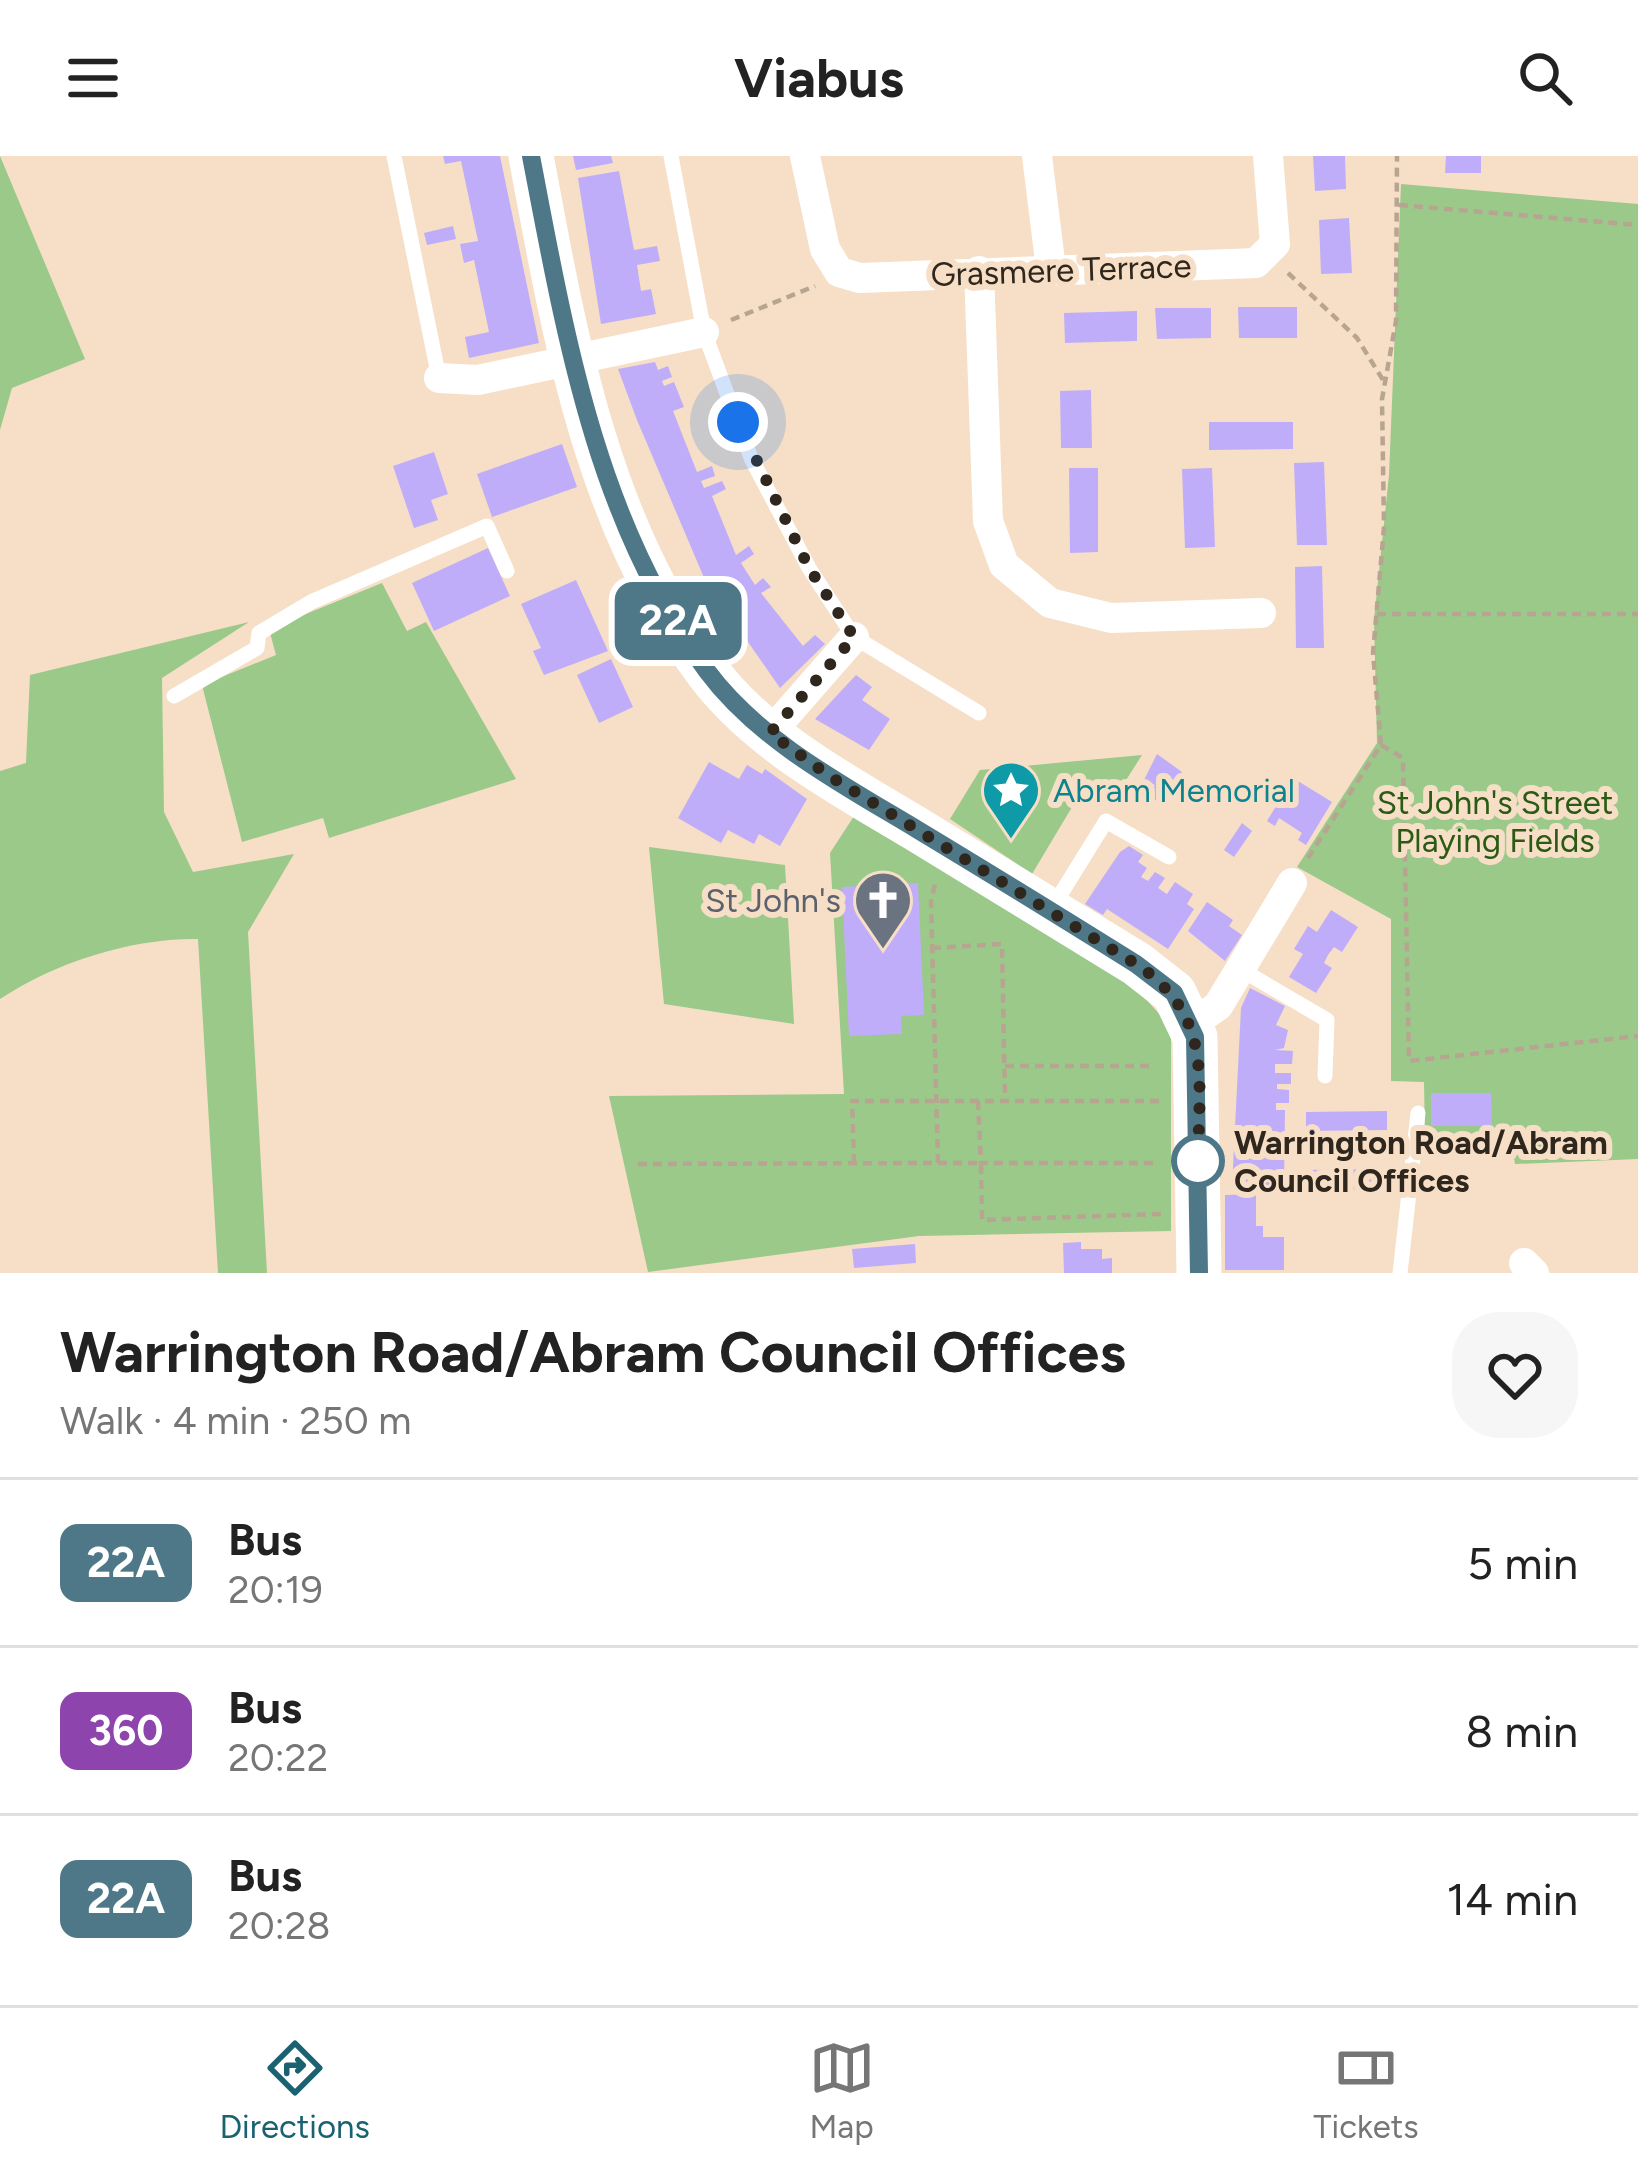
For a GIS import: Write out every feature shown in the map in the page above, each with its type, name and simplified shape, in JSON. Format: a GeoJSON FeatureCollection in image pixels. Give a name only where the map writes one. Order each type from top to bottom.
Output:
{"type":"FeatureCollection","features":[{"type":"Feature","properties":{"kind":"main road"},"geometry":{"type":"LineString","coordinates":[[531,156],[569,361],[593,439],[648,572],[708,673],[770,733],[831,777],[1166,985],[1192,1024],[1199,1273]]}},
{"type":"Feature","properties":{"kind":"street"},"geometry":{"type":"LineString","coordinates":[[806,156],[825,249],[839,272]]}},
{"type":"Feature","properties":{"kind":"street"},"geometry":{"type":"LineString","coordinates":[[1037,156],[1052,269]]}},
{"type":"Feature","properties":{"kind":"street"},"geometry":{"type":"LineString","coordinates":[[1268,156],[1272,247]]}},
{"type":"Feature","properties":{"kind":"street","name":"Grasmere Terrace"},"geometry":{"type":"LineString","coordinates":[[839,272],[860,278],[1256,263],[1272,247]]}},
{"type":"Feature","properties":{"kind":"street"},"geometry":{"type":"LineString","coordinates":[[979,271],[988,521],[1004,565],[1050,603],[1111,618],[1261,613]]}},
{"type":"Feature","properties":{"kind":"street"},"geometry":{"type":"LineString","coordinates":[[439,378],[478,380],[704,332]]}},
{"type":"Feature","properties":{"kind":"street"},"geometry":{"type":"LineString","coordinates":[[770,733],[854,637]]}},
{"type":"Feature","properties":{"kind":"street"},"geometry":{"type":"LineString","coordinates":[[1192,1024],[1218,1006],[1292,883]]}},
{"type":"Feature","properties":{"kind":"lane"},"geometry":{"type":"LineString","coordinates":[[394,156],[439,378]]}},
{"type":"Feature","properties":{"kind":"lane"},"geometry":{"type":"LineString","coordinates":[[671,156],[704,332],[751,458],[809,568],[854,637],[979,713]]}},
{"type":"Feature","properties":{"kind":"lane"},"geometry":{"type":"LineString","coordinates":[[174,696],[256,648],[260,633],[310,602],[487,526],[507,572]]}},
{"type":"Feature","properties":{"kind":"lane"},"geometry":{"type":"LineString","coordinates":[[1050,910],[1106,821],[1169,857]]}},
{"type":"Feature","properties":{"kind":"lane"},"geometry":{"type":"LineString","coordinates":[[1240,969],[1327,1020],[1325,1076]]}},
{"type":"Feature","properties":{"kind":"lane"},"geometry":{"type":"LineString","coordinates":[[1400,1273],[1418,1113]]}},
{"type":"Feature","properties":{"kind":"path"},"geometry":{"type":"LineString","coordinates":[[1292,883],[1381,745],[1372,678],[1384,527],[1384,383],[1396,321],[1397,156]]}},
{"type":"Feature","properties":{"kind":"path"},"geometry":{"type":"LineString","coordinates":[[1398,205],[1638,225]]}},
{"type":"Feature","properties":{"kind":"path"},"geometry":{"type":"LineString","coordinates":[[1272,247],[1357,338],[1384,383]]}},
{"type":"Feature","properties":{"kind":"path"},"geometry":{"type":"LineString","coordinates":[[704,332],[839,272]]}},
{"type":"Feature","properties":{"kind":"path"},"geometry":{"type":"LineString","coordinates":[[1376,614],[1638,614]]}},
{"type":"Feature","properties":{"kind":"path"},"geometry":{"type":"LineString","coordinates":[[1381,745],[1403,758],[1409,1060],[1638,1036]]}},
{"type":"Feature","properties":{"kind":"path"},"geometry":{"type":"LineString","coordinates":[[938,1163],[931,899],[947,848]]}},
{"type":"Feature","properties":{"kind":"path"},"geometry":{"type":"LineString","coordinates":[[932,948],[1002,944],[1005,1100]]}},
{"type":"Feature","properties":{"kind":"path"},"geometry":{"type":"LineString","coordinates":[[1005,1066],[1155,1066]]}},
{"type":"Feature","properties":{"kind":"path"},"geometry":{"type":"LineString","coordinates":[[854,1163],[852,1101],[1162,1100],[1162,1121]]}},
{"type":"Feature","properties":{"kind":"path"},"geometry":{"type":"LineString","coordinates":[[978,1101],[982,1220],[1162,1216],[1162,1198]]}},
{"type":"Feature","properties":{"kind":"path"},"geometry":{"type":"LineString","coordinates":[[1162,1142],[1162,1181]]}},
{"type":"Feature","properties":{"kind":"path"},"geometry":{"type":"LineString","coordinates":[[638,1164],[1162,1163]]}},
{"type":"Feature","properties":{"kind":"green space"},"geometry":{"type":"Polygon","coordinates":[[[0,156],[85,359],[12,388],[0,430],[0,156]]]}},
{"type":"Feature","properties":{"kind":"green space","name":"St John's Street Playing Fields"},"geometry":{"type":"Polygon","coordinates":[[[1401,184],[1638,204],[1638,1159],[1515,1164],[1510,1135],[1425,1133],[1424,1082],[1391,1081],[1391,919],[1297,867],[1377,743],[1374,620],[1389,475],[1401,184]]]}},
{"type":"Feature","properties":{"kind":"green space"},"geometry":{"type":"Polygon","coordinates":[[[382,583],[407,631],[426,622],[516,779],[329,838],[323,818],[242,842],[202,685],[276,655],[269,629],[382,583]]]}},
{"type":"Feature","properties":{"kind":"green space"},"geometry":{"type":"Polygon","coordinates":[[[249,622],[162,678],[164,812],[193,872],[294,854],[248,932],[267,1273],[218,1273],[198,939],[147,943],[95,955],[45,974],[0,999],[0,771],[26,763],[30,675],[249,622]]]}},
{"type":"Feature","properties":{"kind":"green space"},"geometry":{"type":"Polygon","coordinates":[[[1142,755],[1114,799],[1087,782],[1032,874],[950,819],[980,770],[1142,755]]]}},
{"type":"Feature","properties":{"kind":"green space"},"geometry":{"type":"Polygon","coordinates":[[[856,813],[1133,985],[1171,1027],[1171,1231],[919,1236],[648,1272],[609,1096],[844,1094],[830,853],[856,813]]]}},
{"type":"Feature","properties":{"kind":"green space"},"geometry":{"type":"Polygon","coordinates":[[[649,847],[785,865],[794,1024],[664,1004],[649,847]]]}},
{"type":"Feature","properties":{"kind":"building"},"geometry":{"type":"Polygon","coordinates":[[[443,156],[500,156],[539,343],[469,358],[465,337],[489,332],[474,260],[464,263],[460,244],[478,241],[461,161],[445,164],[443,156]]]}},
{"type":"Feature","properties":{"kind":"building"},"geometry":{"type":"Polygon","coordinates":[[[573,156],[611,156],[613,163],[576,170],[573,156]]]}},
{"type":"Feature","properties":{"kind":"building"},"geometry":{"type":"Polygon","coordinates":[[[1313,156],[1345,156],[1346,189],[1315,191],[1313,156]]]}},
{"type":"Feature","properties":{"kind":"building"},"geometry":{"type":"Polygon","coordinates":[[[1446,156],[1481,156],[1481,173],[1445,173],[1446,156]]]}},
{"type":"Feature","properties":{"kind":"building"},"geometry":{"type":"Polygon","coordinates":[[[619,171],[634,250],[657,246],[660,261],[637,265],[641,291],[651,289],[656,314],[601,324],[578,178],[619,171]]]}},
{"type":"Feature","properties":{"kind":"building"},"geometry":{"type":"Polygon","coordinates":[[[1349,218],[1352,273],[1321,274],[1319,220],[1349,218]]]}},
{"type":"Feature","properties":{"kind":"building"},"geometry":{"type":"Polygon","coordinates":[[[453,226],[456,239],[427,245],[424,233],[453,226]]]}},
{"type":"Feature","properties":{"kind":"building"},"geometry":{"type":"Polygon","coordinates":[[[1238,307],[1297,307],[1297,338],[1239,338],[1238,307]]]}},
{"type":"Feature","properties":{"kind":"building"},"geometry":{"type":"Polygon","coordinates":[[[1155,308],[1211,308],[1211,338],[1157,339],[1155,308]]]}},
{"type":"Feature","properties":{"kind":"building"},"geometry":{"type":"Polygon","coordinates":[[[1137,311],[1137,341],[1065,343],[1064,313],[1137,311]]]}},
{"type":"Feature","properties":{"kind":"building"},"geometry":{"type":"Polygon","coordinates":[[[655,362],[658,370],[668,366],[672,377],[662,381],[664,386],[674,382],[684,407],[673,411],[697,472],[712,466],[715,476],[701,481],[704,488],[722,481],[726,489],[712,496],[736,555],[749,546],[754,554],[741,563],[755,585],[763,578],[771,587],[761,593],[803,646],[815,635],[825,644],[780,688],[705,580],[618,369],[655,362]]]}},
{"type":"Feature","properties":{"kind":"building"},"geometry":{"type":"Polygon","coordinates":[[[1091,390],[1092,448],[1061,448],[1060,391],[1091,390]]]}},
{"type":"Feature","properties":{"kind":"building"},"geometry":{"type":"Polygon","coordinates":[[[1209,422],[1293,422],[1293,449],[1209,450],[1209,422]]]}},
{"type":"Feature","properties":{"kind":"building"},"geometry":{"type":"Polygon","coordinates":[[[562,444],[577,487],[492,517],[477,474],[562,444]]]}},
{"type":"Feature","properties":{"kind":"building"},"geometry":{"type":"Polygon","coordinates":[[[434,452],[448,494],[431,500],[438,520],[414,528],[393,466],[434,452]]]}},
{"type":"Feature","properties":{"kind":"building"},"geometry":{"type":"Polygon","coordinates":[[[1324,462],[1327,545],[1297,545],[1294,463],[1324,462]]]}},
{"type":"Feature","properties":{"kind":"building"},"geometry":{"type":"Polygon","coordinates":[[[1069,468],[1098,468],[1098,552],[1070,553],[1069,468]]]}},
{"type":"Feature","properties":{"kind":"building"},"geometry":{"type":"Polygon","coordinates":[[[1212,468],[1215,547],[1185,548],[1182,469],[1212,468]]]}},
{"type":"Feature","properties":{"kind":"building"},"geometry":{"type":"Polygon","coordinates":[[[488,548],[510,596],[434,631],[412,583],[488,548]]]}},
{"type":"Feature","properties":{"kind":"building"},"geometry":{"type":"Polygon","coordinates":[[[1322,566],[1324,648],[1296,648],[1295,567],[1322,566]]]}},
{"type":"Feature","properties":{"kind":"building"},"geometry":{"type":"Polygon","coordinates":[[[576,580],[608,651],[544,675],[533,651],[541,648],[521,604],[576,580]]]}},
{"type":"Feature","properties":{"kind":"building"},"geometry":{"type":"Polygon","coordinates":[[[611,659],[633,707],[599,723],[577,675],[611,659]]]}},
{"type":"Feature","properties":{"kind":"building"},"geometry":{"type":"Polygon","coordinates":[[[856,675],[872,687],[862,700],[890,719],[869,750],[815,719],[856,675]]]}},
{"type":"Feature","properties":{"kind":"building"},"geometry":{"type":"Polygon","coordinates":[[[1157,754],[1182,772],[1165,805],[1149,797],[1155,785],[1144,780],[1157,754]]]}},
{"type":"Feature","properties":{"kind":"building"},"geometry":{"type":"Polygon","coordinates":[[[709,762],[739,779],[747,765],[762,774],[765,769],[807,799],[780,846],[759,834],[754,844],[728,830],[721,843],[678,818],[709,762]]]}},
{"type":"Feature","properties":{"kind":"building"},"geometry":{"type":"Polygon","coordinates":[[[1293,778],[1332,802],[1306,845],[1298,840],[1302,833],[1279,818],[1275,826],[1267,821],[1293,778]]]}},
{"type":"Feature","properties":{"kind":"building"},"geometry":{"type":"Polygon","coordinates":[[[1242,823],[1252,831],[1234,857],[1224,850],[1242,823]]]}},
{"type":"Feature","properties":{"kind":"building"},"geometry":{"type":"Polygon","coordinates":[[[1129,846],[1143,855],[1138,862],[1147,868],[1141,877],[1148,881],[1155,872],[1165,878],[1158,888],[1167,894],[1175,882],[1193,894],[1187,904],[1194,909],[1168,949],[1107,909],[1103,915],[1085,904],[1129,846]]]}},
{"type":"Feature","properties":{"kind":"building","name":"St John's"},"geometry":{"type":"Polygon","coordinates":[[[918,883],[924,1015],[901,1016],[902,1034],[849,1036],[842,887],[918,883]]]}},
{"type":"Feature","properties":{"kind":"building"},"geometry":{"type":"Polygon","coordinates":[[[1207,902],[1233,920],[1229,926],[1242,935],[1225,961],[1188,931],[1207,902]]]}},
{"type":"Feature","properties":{"kind":"building"},"geometry":{"type":"Polygon","coordinates":[[[1331,910],[1358,927],[1342,952],[1334,947],[1328,955],[1324,963],[1332,968],[1316,993],[1289,977],[1303,954],[1294,949],[1308,926],[1317,932],[1331,910]]]}},
{"type":"Feature","properties":{"kind":"building"},"geometry":{"type":"Polygon","coordinates":[[[1250,988],[1285,1006],[1276,1025],[1288,1030],[1284,1048],[1275,1050],[1293,1051],[1292,1064],[1275,1064],[1275,1073],[1291,1073],[1291,1084],[1277,1084],[1277,1089],[1289,1090],[1289,1103],[1276,1103],[1276,1110],[1285,1110],[1284,1188],[1232,1187],[1241,1008],[1250,988]]]}},
{"type":"Feature","properties":{"kind":"building"},"geometry":{"type":"Polygon","coordinates":[[[1431,1093],[1491,1093],[1492,1126],[1431,1126],[1431,1093]]]}},
{"type":"Feature","properties":{"kind":"building"},"geometry":{"type":"Polygon","coordinates":[[[1387,1111],[1387,1130],[1306,1131],[1306,1112],[1387,1111]]]}},
{"type":"Feature","properties":{"kind":"building"},"geometry":{"type":"Polygon","coordinates":[[[1385,1169],[1385,1189],[1305,1190],[1305,1170],[1385,1169]]]}},
{"type":"Feature","properties":{"kind":"building"},"geometry":{"type":"Polygon","coordinates":[[[1256,1194],[1256,1226],[1263,1226],[1263,1237],[1284,1237],[1284,1270],[1225,1270],[1225,1195],[1256,1194]]]}},
{"type":"Feature","properties":{"kind":"building"},"geometry":{"type":"Polygon","coordinates":[[[1081,1242],[1081,1249],[1102,1249],[1102,1259],[1112,1258],[1112,1273],[1064,1273],[1063,1243],[1081,1242]]]}},
{"type":"Feature","properties":{"kind":"building"},"geometry":{"type":"Polygon","coordinates":[[[915,1244],[916,1263],[854,1268],[852,1249],[915,1244]]]}},
{"type":"Feature","properties":{"kind":"bus line","name":"22A"},"geometry":{"type":"LineString","coordinates":[[531,156],[569,361],[593,439],[648,572],[708,673],[770,733],[831,777],[1136,964],[1182,1003],[1197,1052],[1199,1273]]}},
{"type":"Feature","properties":{"kind":"place","name":"Abram Memorial"},"geometry":{"type":"Point","coordinates":[1011,841]}},
{"type":"Feature","properties":{"kind":"place","name":"St John's"},"geometry":{"type":"Point","coordinates":[883,951]}},
{"type":"Feature","properties":{"kind":"place","name":"Warrington Road/Abram Council Offices"},"geometry":{"type":"Point","coordinates":[1198,1161]}},
{"type":"Feature","properties":{"kind":"route"},"geometry":{"type":"LineString","coordinates":[[738,422],[751,458],[809,568],[854,637],[770,733],[831,777],[1166,985],[1188,1013],[1195,1037],[1198,1161]]}}]}
